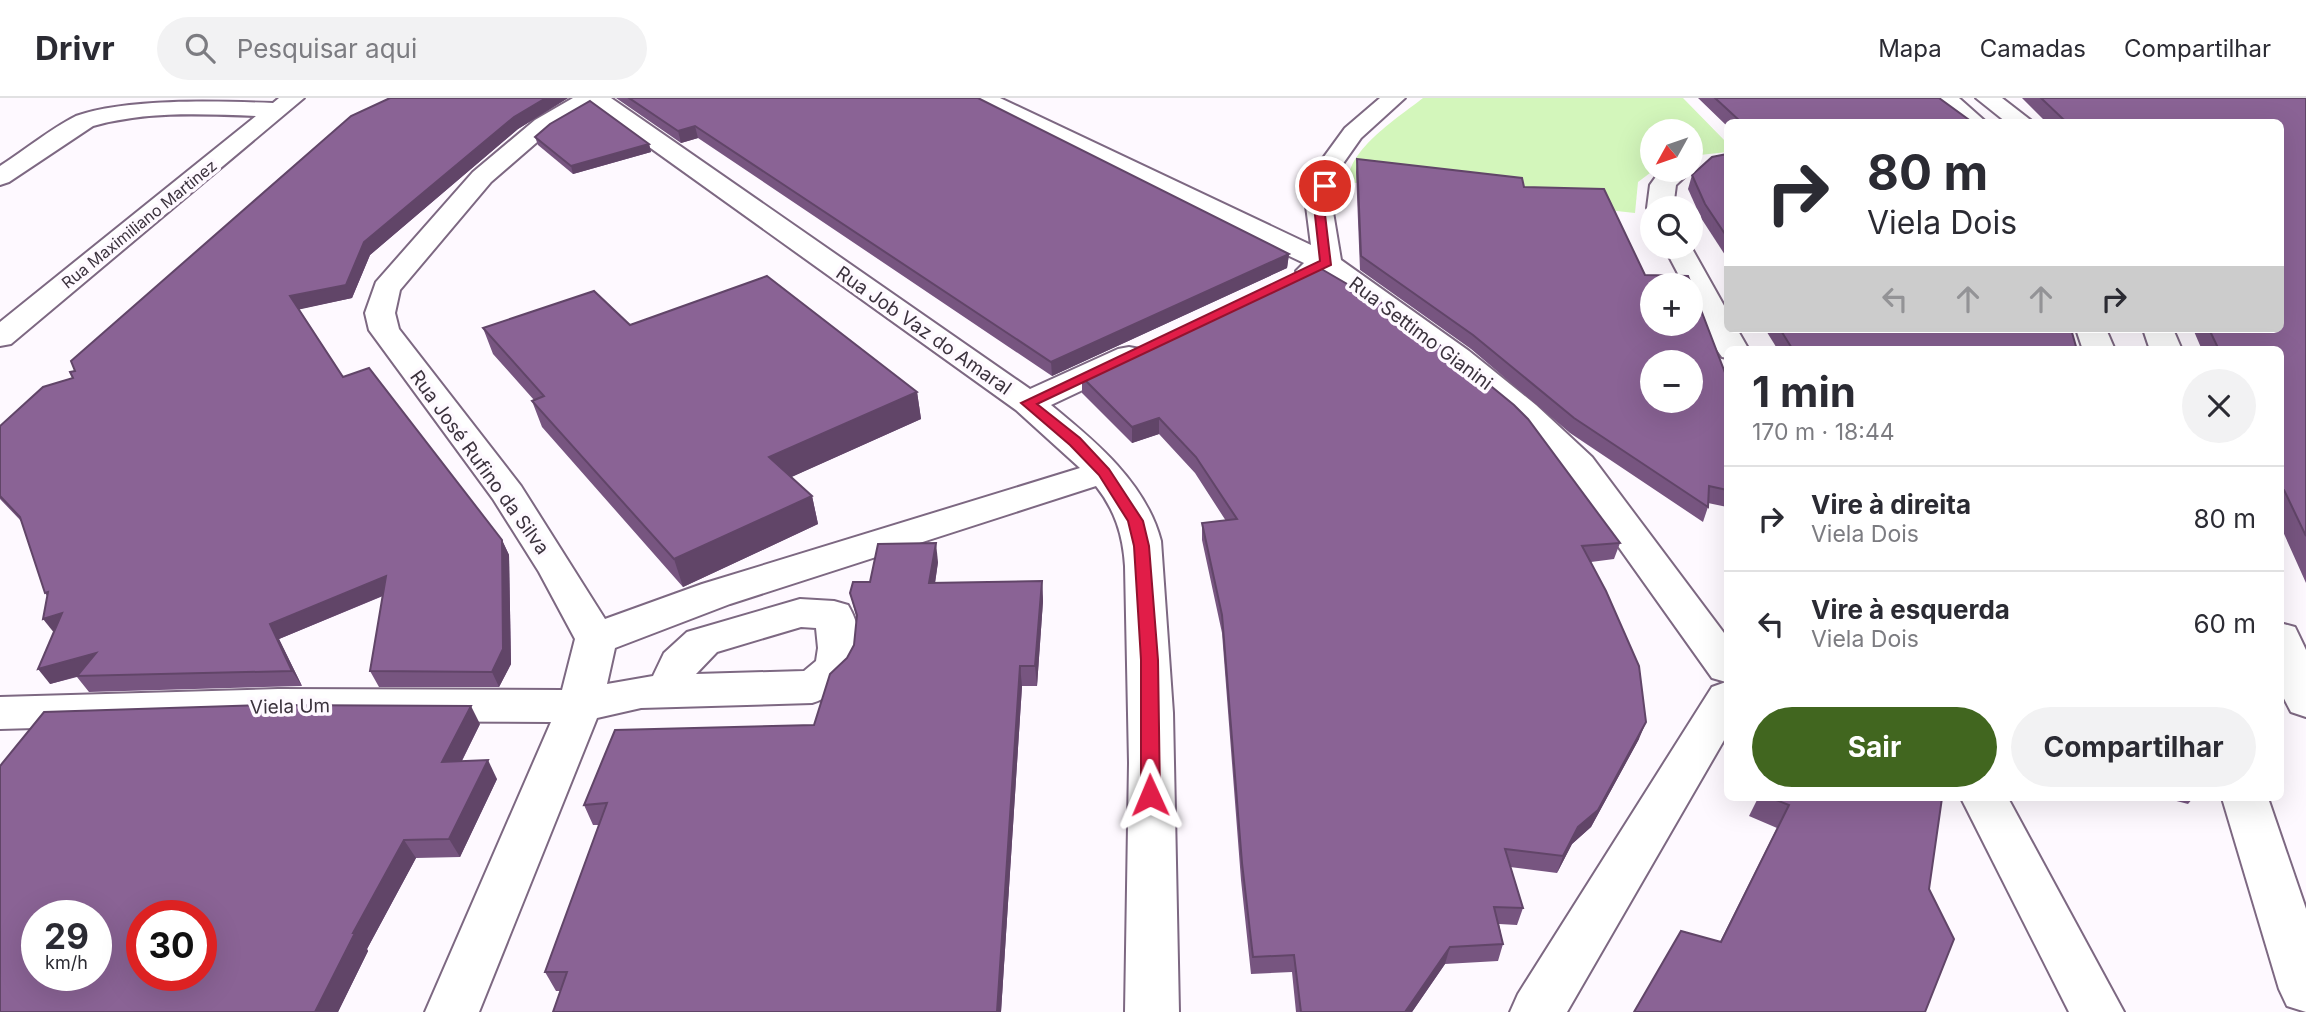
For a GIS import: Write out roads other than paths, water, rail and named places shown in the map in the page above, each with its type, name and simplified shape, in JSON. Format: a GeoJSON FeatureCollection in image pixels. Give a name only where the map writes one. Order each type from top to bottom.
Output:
{"type":"FeatureCollection","features":[{"type":"Feature","properties":{"kind":"street","name":"Rua José Rufino da Silva"},"geometry":{"type":"LineString","coordinates":[[589,98],[543,125],[482,177],[386,288],[380,313],[384,330],[508,494],[558,572],[596,639]]}},
{"type":"Feature","properties":{"kind":"street","name":"Rua Job Vaz do Amaral"},"geometry":{"type":"LineString","coordinates":[[596,98],[1028,403],[1075,442],[1104,472],[1136,521],[1142,546],[1149,660],[1152,1012]]}},
{"type":"Feature","properties":{"kind":"street","name":"Rua Settimo Gianini"},"geometry":{"type":"LineString","coordinates":[[982,98],[1073,144],[1326,263],[1458,358],[1524,412],[1579,465],[1724,663]]}},
{"type":"Feature","properties":{"kind":"street"},"geometry":{"type":"LineString","coordinates":[[1290,280],[1326,263],[1319,206],[1330,165],[1353,132],[1394,98]]}},
{"type":"Feature","properties":{"kind":"street"},"geometry":{"type":"LineString","coordinates":[[1945,98],[1971,119]]}},
{"type":"Feature","properties":{"kind":"street"},"geometry":{"type":"LineString","coordinates":[[1987,98],[2017,119]]}},
{"type":"Feature","properties":{"kind":"street"},"geometry":{"type":"LineString","coordinates":[[0,177],[85,121],[119,112],[285,104]]}},
{"type":"Feature","properties":{"kind":"street","name":"Rua Maximiliano Martinez"},"geometry":{"type":"LineString","coordinates":[[0,337],[285,104]]}},
{"type":"Feature","properties":{"kind":"street"},"geometry":{"type":"LineString","coordinates":[[1684,259],[1731,346]]}},
{"type":"Feature","properties":{"kind":"street"},"geometry":{"type":"LineString","coordinates":[[1028,403],[1153,344]]}},
{"type":"Feature","properties":{"kind":"street"},"geometry":{"type":"LineString","coordinates":[[452,1012],[580,706],[596,639],[639,620],[1104,472]]}},
{"type":"Feature","properties":{"kind":"street"},"geometry":{"type":"LineString","coordinates":[[2284,647],[2306,701]]}},
{"type":"Feature","properties":{"kind":"street","name":"Viela Um"},"geometry":{"type":"LineString","coordinates":[[0,713],[278,705],[580,706],[641,692],[669,691]]}},
{"type":"Feature","properties":{"kind":"street"},"geometry":{"type":"LineString","coordinates":[[1537,1012],[1724,703]]}},
{"type":"Feature","properties":{"kind":"street"},"geometry":{"type":"LineString","coordinates":[[1986,801],[2096,1012]]}},
{"type":"Feature","properties":{"kind":"street"},"geometry":{"type":"LineString","coordinates":[[2246,801],[2306,989]]}}]}
